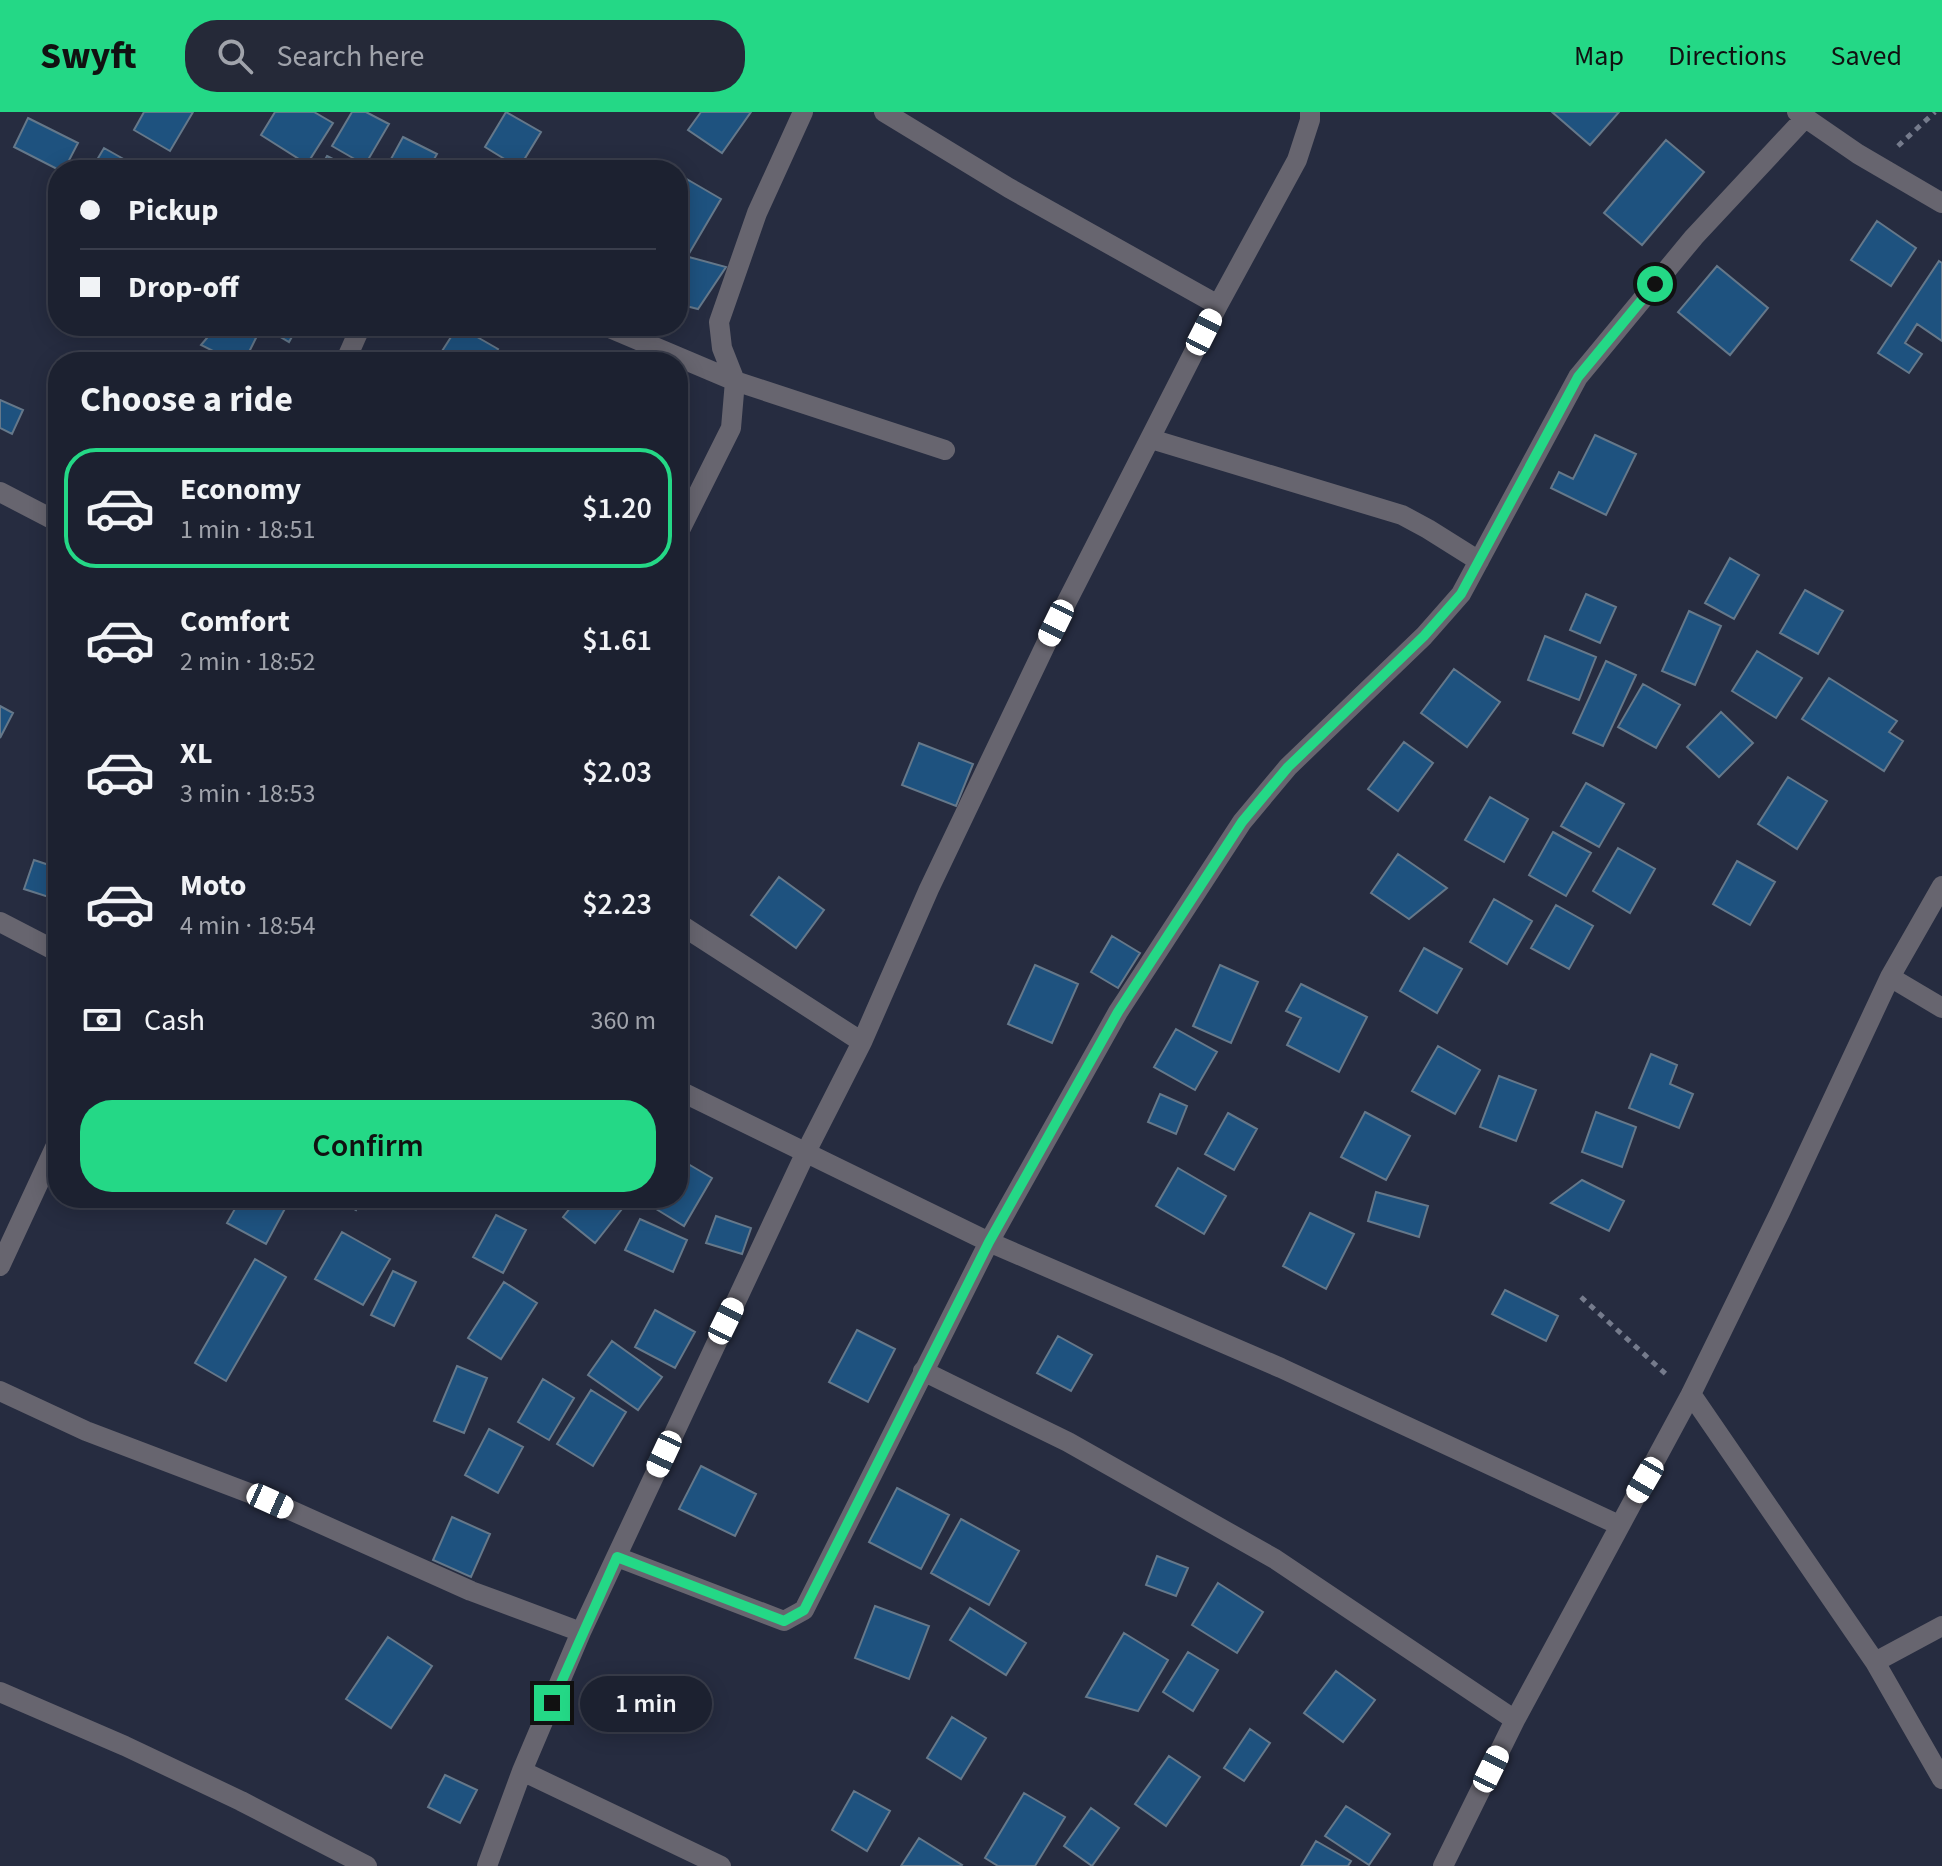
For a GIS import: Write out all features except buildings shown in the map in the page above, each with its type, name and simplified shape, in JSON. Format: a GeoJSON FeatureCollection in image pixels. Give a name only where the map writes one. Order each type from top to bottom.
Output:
{"type":"FeatureCollection","features":[{"type":"Feature","properties":{"kind":"street"},"geometry":{"type":"LineString","coordinates":[[688,514],[731,428],[735,381],[722,348],[719,322],[757,213],[803,112]]}},
{"type":"Feature","properties":{"kind":"street"},"geometry":{"type":"LineString","coordinates":[[884,112],[1009,188],[1218,305]]}},
{"type":"Feature","properties":{"kind":"street"},"geometry":{"type":"LineString","coordinates":[[487,1866],[522,1771],[581,1632],[806,1152],[862,1042],[929,889],[1056,623],[1218,305],[1297,160],[1310,112]]}},
{"type":"Feature","properties":{"kind":"street"},"geometry":{"type":"LineString","coordinates":[[617,1557],[784,1621],[804,1610],[989,1242],[1118,1012],[1242,822],[1288,767],[1424,636],[1461,594],[1578,377],[1800,116],[1942,203]]}},
{"type":"Feature","properties":{"kind":"street"},"geometry":{"type":"LineString","coordinates":[[629,336],[666,352]]}},
{"type":"Feature","properties":{"kind":"street"},"geometry":{"type":"LineString","coordinates":[[688,361],[735,381],[945,450]]}},
{"type":"Feature","properties":{"kind":"street"},"geometry":{"type":"LineString","coordinates":[[1151,439],[1402,515],[1479,561]]}},
{"type":"Feature","properties":{"kind":"street"},"geometry":{"type":"LineString","coordinates":[[0,492],[48,517]]}},
{"type":"Feature","properties":{"kind":"street"},"geometry":{"type":"LineString","coordinates":[[1443,1866],[1515,1720],[1691,1394],[1890,977],[1942,886]]}},
{"type":"Feature","properties":{"kind":"street"},"geometry":{"type":"LineString","coordinates":[[0,922],[48,947]]}},
{"type":"Feature","properties":{"kind":"street"},"geometry":{"type":"LineString","coordinates":[[688,929],[862,1042]]}},
{"type":"Feature","properties":{"kind":"street"},"geometry":{"type":"LineString","coordinates":[[1890,977],[1942,1008]]}},
{"type":"Feature","properties":{"kind":"street"},"geometry":{"type":"LineString","coordinates":[[688,1095],[989,1242],[1281,1368],[1619,1525]]}},
{"type":"Feature","properties":{"kind":"street"},"geometry":{"type":"LineString","coordinates":[[0,1266],[48,1163]]}},
{"type":"Feature","properties":{"kind":"street"},"geometry":{"type":"LineString","coordinates":[[923,1371],[1068,1442],[1275,1559],[1515,1720]]}},
{"type":"Feature","properties":{"kind":"street"},"geometry":{"type":"LineString","coordinates":[[0,1391],[86,1431],[270,1501],[471,1591],[581,1632]]}},
{"type":"Feature","properties":{"kind":"street"},"geometry":{"type":"LineString","coordinates":[[1691,1394],[1875,1662],[1942,1779]]}},
{"type":"Feature","properties":{"kind":"street"},"geometry":{"type":"LineString","coordinates":[[1875,1662],[1942,1626]]}},
{"type":"Feature","properties":{"kind":"street"},"geometry":{"type":"LineString","coordinates":[[0,1692],[140,1753],[367,1866]]}},
{"type":"Feature","properties":{"kind":"street"},"geometry":{"type":"LineString","coordinates":[[522,1771],[721,1866]]}},
{"type":"Feature","properties":{"kind":"path"},"geometry":{"type":"LineString","coordinates":[[1877,165],[1935,112]]}},
{"type":"Feature","properties":{"kind":"path"},"geometry":{"type":"LineString","coordinates":[[1581,1297],[1661,1371],[1691,1394]]}},
{"type":"Feature","properties":{"kind":"route"},"geometry":{"type":"LineString","coordinates":[[552,1703],[617,1557],[784,1621],[804,1610],[989,1242],[1118,1012],[1242,822],[1288,767],[1424,636],[1461,594],[1578,377],[1655,284]]}}]}
